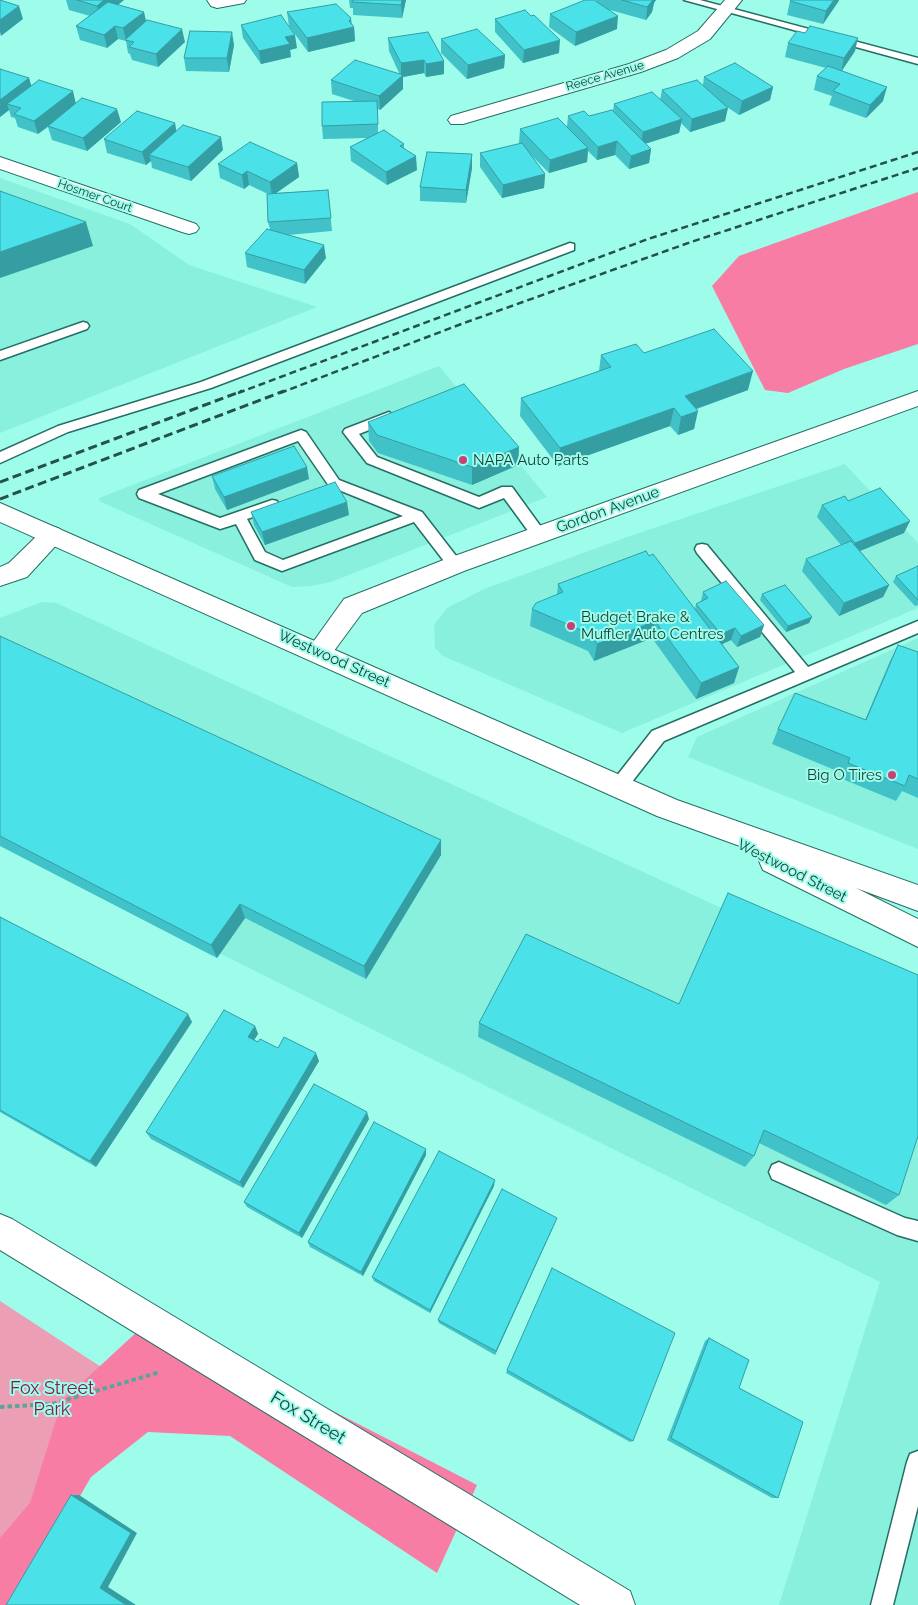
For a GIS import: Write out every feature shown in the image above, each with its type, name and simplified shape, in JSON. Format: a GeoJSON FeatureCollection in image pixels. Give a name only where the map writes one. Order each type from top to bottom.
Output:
{"type":"FeatureCollection","features":[{"type":"Feature","properties":{"kind":"street"},"geometry":{"type":"LineString","coordinates":[[215,0],[217,3],[238,0]]}},
{"type":"Feature","properties":{"kind":"street","name":"Reece Avenue"},"geometry":{"type":"LineString","coordinates":[[457,120],[636,68],[672,54],[704,35],[730,5]]}},
{"type":"Feature","properties":{"kind":"street","name":"Hosmer Court"},"geometry":{"type":"LineString","coordinates":[[0,163],[189,228]]}},
{"type":"Feature","properties":{"kind":"street","name":"Gordon Avenue"},"geometry":{"type":"LineString","coordinates":[[319,652],[352,606],[455,565],[918,398]]}},
{"type":"Feature","properties":{"kind":"street","name":"Westwood Street"},"geometry":{"type":"LineString","coordinates":[[0,512],[667,808],[918,934]]}},
{"type":"Feature","properties":{"kind":"street"},"geometry":{"type":"LineString","coordinates":[[0,577],[18,570],[52,535]]}},
{"type":"Feature","properties":{"kind":"street","name":"Westwood Street"},"geometry":{"type":"LineString","coordinates":[[667,808],[918,898]]}},
{"type":"Feature","properties":{"kind":"street","name":"Fox Street"},"geometry":{"type":"LineString","coordinates":[[0,1231],[616,1605]]}},
{"type":"Feature","properties":{"kind":"lane"},"geometry":{"type":"LineString","coordinates":[[689,0],[730,5],[918,61]]}},
{"type":"Feature","properties":{"kind":"lane"},"geometry":{"type":"LineString","coordinates":[[0,458],[63,429],[206,384],[570,247]]}},
{"type":"Feature","properties":{"kind":"lane"},"geometry":{"type":"LineString","coordinates":[[0,356],[82,326]]}},
{"type":"Feature","properties":{"kind":"lane"},"geometry":{"type":"LineString","coordinates":[[402,412],[350,432],[372,460],[479,503],[507,491],[539,535]]}},
{"type":"Feature","properties":{"kind":"lane"},"geometry":{"type":"LineString","coordinates":[[282,502],[220,524],[144,494],[301,435],[334,483],[417,516],[455,565]]}},
{"type":"Feature","properties":{"kind":"lane"},"geometry":{"type":"LineString","coordinates":[[317,489],[334,483]]}},
{"type":"Feature","properties":{"kind":"lane"},"geometry":{"type":"LineString","coordinates":[[239,518],[260,556],[282,566],[417,516]]}},
{"type":"Feature","properties":{"kind":"lane"},"geometry":{"type":"LineString","coordinates":[[702,549],[805,674]]}},
{"type":"Feature","properties":{"kind":"lane"},"geometry":{"type":"LineString","coordinates":[[618,787],[658,736],[918,627]]}},
{"type":"Feature","properties":{"kind":"lane"},"geometry":{"type":"LineString","coordinates":[[779,1172],[904,1228],[918,1231]]}},
{"type":"Feature","properties":{"kind":"lane"},"geometry":{"type":"LineString","coordinates":[[882,1605],[918,1462]]}},
{"type":"Feature","properties":{"kind":"path"},"geometry":{"type":"LineString","coordinates":[[0,1407],[52,1404],[162,1371]]}},
{"type":"Feature","properties":{"kind":"shaded area"},"geometry":{"type":"Polygon","coordinates":[[[0,178],[130,224],[189,265],[317,307],[0,433],[0,178]]]}},
{"type":"Feature","properties":{"kind":"shaded area"},"geometry":{"type":"Polygon","coordinates":[[[918,192],[918,344],[844,369],[788,393],[765,390],[712,286],[739,256],[918,192]]]}},
{"type":"Feature","properties":{"kind":"shaded area"},"geometry":{"type":"Polygon","coordinates":[[[439,366],[547,497],[331,582],[292,587],[99,501],[99,498],[439,366]]]}},
{"type":"Feature","properties":{"kind":"shaded area"},"geometry":{"type":"Polygon","coordinates":[[[845,464],[918,543],[918,608],[622,733],[443,656],[435,648],[434,625],[447,608],[484,589],[627,537],[845,464]]]}},
{"type":"Feature","properties":{"kind":"shaded area"},"geometry":{"type":"Polygon","coordinates":[[[42,602],[56,603],[918,998],[918,1605],[779,1605],[880,1282],[0,844],[0,618],[42,602]]]}},
{"type":"Feature","properties":{"kind":"shaded area"},"geometry":{"type":"Polygon","coordinates":[[[918,638],[918,849],[688,757],[697,737],[918,638]]]}},
{"type":"Feature","properties":{"kind":"shaded area"},"geometry":{"type":"Polygon","coordinates":[[[140,1329],[220,1353],[477,1485],[437,1573],[230,1436],[148,1432],[91,1477],[17,1605],[0,1605],[0,1538],[30,1503],[62,1401],[140,1329]]]}},
{"type":"Feature","properties":{"kind":"green space","name":"Fox Street Park"},"geometry":{"type":"Polygon","coordinates":[[[0,1301],[124,1382],[0,1583],[0,1301]]]}},
{"type":"Feature","properties":{"kind":"building"},"geometry":{"type":"Polygon","coordinates":[[[0,0],[19,6],[0,20],[0,0]]]}},
{"type":"Feature","properties":{"kind":"building"},"geometry":{"type":"Polygon","coordinates":[[[77,0],[104,0],[97,6],[77,0]]]}},
{"type":"Feature","properties":{"kind":"building"},"geometry":{"type":"Polygon","coordinates":[[[353,0],[402,0],[401,5],[352,2],[353,0]]]}},
{"type":"Feature","properties":{"kind":"building"},"geometry":{"type":"Polygon","coordinates":[[[585,0],[594,0],[618,16],[576,32],[550,14],[585,0]]]}},
{"type":"Feature","properties":{"kind":"building"},"geometry":{"type":"Polygon","coordinates":[[[622,0],[653,0],[647,7],[622,0]]]}},
{"type":"Feature","properties":{"kind":"building"},"geometry":{"type":"Polygon","coordinates":[[[791,0],[834,0],[826,11],[791,0]]]}},
{"type":"Feature","properties":{"kind":"building"},"geometry":{"type":"Polygon","coordinates":[[[108,2],[144,12],[123,28],[115,26],[104,35],[76,26],[108,2]]]}},
{"type":"Feature","properties":{"kind":"building"},"geometry":{"type":"Polygon","coordinates":[[[336,4],[351,18],[349,21],[354,27],[307,38],[287,12],[336,4]]]}},
{"type":"Feature","properties":{"kind":"building"},"geometry":{"type":"Polygon","coordinates":[[[525,10],[531,16],[534,15],[560,40],[524,50],[495,19],[525,10]]]}},
{"type":"Feature","properties":{"kind":"building"},"geometry":{"type":"Polygon","coordinates":[[[281,15],[295,35],[285,37],[290,44],[259,51],[241,25],[281,15]]]}},
{"type":"Feature","properties":{"kind":"building"},"geometry":{"type":"Polygon","coordinates":[[[147,20],[182,29],[156,54],[129,47],[134,42],[125,40],[147,20]]]}},
{"type":"Feature","properties":{"kind":"building"},"geometry":{"type":"Polygon","coordinates":[[[810,26],[858,38],[844,58],[788,43],[797,31],[805,33],[810,26]]]}},
{"type":"Feature","properties":{"kind":"building"},"geometry":{"type":"Polygon","coordinates":[[[477,29],[505,55],[468,65],[441,39],[477,29]]]}},
{"type":"Feature","properties":{"kind":"building"},"geometry":{"type":"Polygon","coordinates":[[[190,31],[232,32],[227,58],[184,58],[190,31]]]}},
{"type":"Feature","properties":{"kind":"building"},"geometry":{"type":"Polygon","coordinates":[[[428,32],[444,61],[426,64],[424,60],[401,63],[388,38],[428,32]]]}},
{"type":"Feature","properties":{"kind":"building"},"geometry":{"type":"Polygon","coordinates":[[[355,60],[403,75],[379,96],[331,80],[355,60]]]}},
{"type":"Feature","properties":{"kind":"building"},"geometry":{"type":"Polygon","coordinates":[[[735,63],[773,87],[742,101],[704,77],[735,63]]]}},
{"type":"Feature","properties":{"kind":"building"},"geometry":{"type":"Polygon","coordinates":[[[828,66],[887,87],[870,105],[833,91],[840,84],[817,76],[828,66]]]}},
{"type":"Feature","properties":{"kind":"building"},"geometry":{"type":"Polygon","coordinates":[[[0,69],[29,78],[0,100],[0,69]]]}},
{"type":"Feature","properties":{"kind":"building"},"geometry":{"type":"Polygon","coordinates":[[[39,80],[73,91],[34,121],[14,114],[21,108],[7,104],[39,80]]]}},
{"type":"Feature","properties":{"kind":"building"},"geometry":{"type":"Polygon","coordinates":[[[697,80],[728,108],[692,119],[662,90],[697,80]]]}},
{"type":"Feature","properties":{"kind":"building"},"geometry":{"type":"Polygon","coordinates":[[[652,92],[682,119],[643,132],[614,104],[652,92]]]}},
{"type":"Feature","properties":{"kind":"building"},"geometry":{"type":"Polygon","coordinates":[[[82,98],[117,109],[83,138],[48,126],[82,98]]]}},
{"type":"Feature","properties":{"kind":"building"},"geometry":{"type":"Polygon","coordinates":[[[377,101],[378,124],[322,126],[322,102],[377,101]]]}},
{"type":"Feature","properties":{"kind":"building"},"geometry":{"type":"Polygon","coordinates":[[[612,110],[651,149],[631,156],[617,141],[598,147],[568,116],[584,111],[589,116],[612,110]]]}},
{"type":"Feature","properties":{"kind":"building"},"geometry":{"type":"Polygon","coordinates":[[[137,111],[175,123],[142,152],[104,139],[137,111]]]}},
{"type":"Feature","properties":{"kind":"building"},"geometry":{"type":"Polygon","coordinates":[[[558,118],[588,148],[550,160],[520,129],[558,118]]]}},
{"type":"Feature","properties":{"kind":"building"},"geometry":{"type":"Polygon","coordinates":[[[183,125],[221,137],[188,167],[149,155],[183,125]]]}},
{"type":"Feature","properties":{"kind":"building"},"geometry":{"type":"Polygon","coordinates":[[[384,130],[404,144],[400,146],[416,156],[386,172],[350,147],[384,130]]]}},
{"type":"Feature","properties":{"kind":"building"},"geometry":{"type":"Polygon","coordinates":[[[250,142],[297,163],[270,182],[247,171],[242,175],[218,164],[250,142]]]}},
{"type":"Feature","properties":{"kind":"building"},"geometry":{"type":"Polygon","coordinates":[[[522,143],[545,174],[503,185],[480,153],[522,143]]]}},
{"type":"Feature","properties":{"kind":"building"},"geometry":{"type":"Polygon","coordinates":[[[427,152],[472,154],[466,190],[420,187],[427,152]]]}},
{"type":"Feature","properties":{"kind":"building"},"geometry":{"type":"Polygon","coordinates":[[[328,190],[331,218],[268,222],[267,194],[328,190]]]}},
{"type":"Feature","properties":{"kind":"building"},"geometry":{"type":"Polygon","coordinates":[[[0,191],[86,222],[0,252],[0,191]]]}},
{"type":"Feature","properties":{"kind":"building"},"geometry":{"type":"Polygon","coordinates":[[[267,229],[324,245],[304,270],[245,253],[267,229]]]}},
{"type":"Feature","properties":{"kind":"building"},"geometry":{"type":"Polygon","coordinates":[[[714,329],[753,371],[685,396],[698,411],[681,417],[674,408],[560,448],[521,398],[611,367],[601,355],[636,344],[644,353],[714,329]]]}},
{"type":"Feature","properties":{"kind":"building"},"geometry":{"type":"Polygon","coordinates":[[[464,384],[519,447],[472,467],[377,435],[368,422],[464,384]]]}},
{"type":"Feature","properties":{"kind":"building"},"geometry":{"type":"Polygon","coordinates":[[[294,446],[307,467],[224,497],[212,476],[294,446]]]}},
{"type":"Feature","properties":{"kind":"building"},"geometry":{"type":"Polygon","coordinates":[[[335,482],[347,502],[262,532],[251,512],[335,482]]]}},
{"type":"Feature","properties":{"kind":"building"},"geometry":{"type":"Polygon","coordinates":[[[880,488],[910,521],[855,543],[822,505],[845,496],[848,501],[880,488]]]}},
{"type":"Feature","properties":{"kind":"building"},"geometry":{"type":"Polygon","coordinates":[[[851,541],[889,585],[844,603],[806,559],[851,541]]]}},
{"type":"Feature","properties":{"kind":"building"},"geometry":{"type":"Polygon","coordinates":[[[646,551],[649,556],[653,554],[739,667],[701,683],[655,621],[597,644],[590,634],[532,609],[536,603],[563,592],[558,584],[646,551]]]}},
{"type":"Feature","properties":{"kind":"building"},"geometry":{"type":"Polygon","coordinates":[[[918,566],[918,600],[896,576],[918,566]]]}},
{"type":"Feature","properties":{"kind":"building"},"geometry":{"type":"Polygon","coordinates":[[[726,581],[764,625],[741,636],[735,628],[721,634],[696,604],[708,598],[703,592],[726,581]]]}},
{"type":"Feature","properties":{"kind":"building"},"geometry":{"type":"Polygon","coordinates":[[[785,585],[812,617],[788,626],[762,594],[785,585]]]}},
{"type":"Feature","properties":{"kind":"building"},"geometry":{"type":"Polygon","coordinates":[[[0,636],[441,840],[364,966],[240,904],[211,945],[0,836],[0,636]]]}},
{"type":"Feature","properties":{"kind":"building"},"geometry":{"type":"Polygon","coordinates":[[[898,645],[918,652],[918,779],[909,775],[905,786],[848,763],[850,758],[778,729],[795,693],[866,720],[898,645]]]}},
{"type":"Feature","properties":{"kind":"building"},"geometry":{"type":"Polygon","coordinates":[[[728,893],[918,975],[918,1136],[899,1195],[764,1130],[754,1156],[479,1023],[526,934],[679,1004],[728,893]]]}},
{"type":"Feature","properties":{"kind":"building"},"geometry":{"type":"Polygon","coordinates":[[[0,917],[188,1014],[90,1161],[0,1110],[0,917]]]}},
{"type":"Feature","properties":{"kind":"building"},"geometry":{"type":"Polygon","coordinates":[[[224,1010],[255,1026],[248,1037],[258,1042],[260,1039],[278,1048],[284,1037],[316,1053],[240,1182],[146,1132],[224,1010]]]}},
{"type":"Feature","properties":{"kind":"building"},"geometry":{"type":"Polygon","coordinates":[[[314,1084],[367,1112],[299,1233],[244,1202],[314,1084]]]}},
{"type":"Feature","properties":{"kind":"building"},"geometry":{"type":"Polygon","coordinates":[[[374,1122],[426,1149],[361,1272],[308,1242],[374,1122]]]}},
{"type":"Feature","properties":{"kind":"building"},"geometry":{"type":"Polygon","coordinates":[[[439,1151],[495,1180],[430,1310],[372,1277],[439,1151]]]}},
{"type":"Feature","properties":{"kind":"building"},"geometry":{"type":"Polygon","coordinates":[[[502,1189],[557,1218],[496,1351],[438,1320],[502,1189]]]}},
{"type":"Feature","properties":{"kind":"building"},"geometry":{"type":"Polygon","coordinates":[[[552,1268],[675,1333],[633,1441],[507,1370],[552,1268]]]}},
{"type":"Feature","properties":{"kind":"building"},"geometry":{"type":"Polygon","coordinates":[[[709,1338],[749,1360],[739,1388],[803,1422],[778,1498],[671,1438],[709,1338]]]}},
{"type":"Feature","properties":{"kind":"building"},"geometry":{"type":"Polygon","coordinates":[[[71,1495],[131,1533],[100,1588],[126,1605],[6,1605],[71,1495]]]}},
{"type":"Feature","properties":{"kind":"railway"},"geometry":{"type":"LineString","coordinates":[[238,393],[648,239],[918,152]]}},
{"type":"Feature","properties":{"kind":"railway"},"geometry":{"type":"LineString","coordinates":[[280,393],[464,323],[691,242],[918,168]]}},
{"type":"Feature","properties":{"kind":"railway"},"geometry":{"type":"LineString","coordinates":[[0,482],[242,391]]}},
{"type":"Feature","properties":{"kind":"railway"},"geometry":{"type":"LineString","coordinates":[[0,499],[284,391]]}},
{"type":"Feature","properties":{"kind":"place","name":"NAPA Auto Parts"},"geometry":{"type":"Point","coordinates":[463,460]}},
{"type":"Feature","properties":{"kind":"place","name":"Budget Brake & Muffler Auto Centres"},"geometry":{"type":"Point","coordinates":[571,626]}},
{"type":"Feature","properties":{"kind":"place","name":"Big O Tires"},"geometry":{"type":"Point","coordinates":[892,775]}}]}
